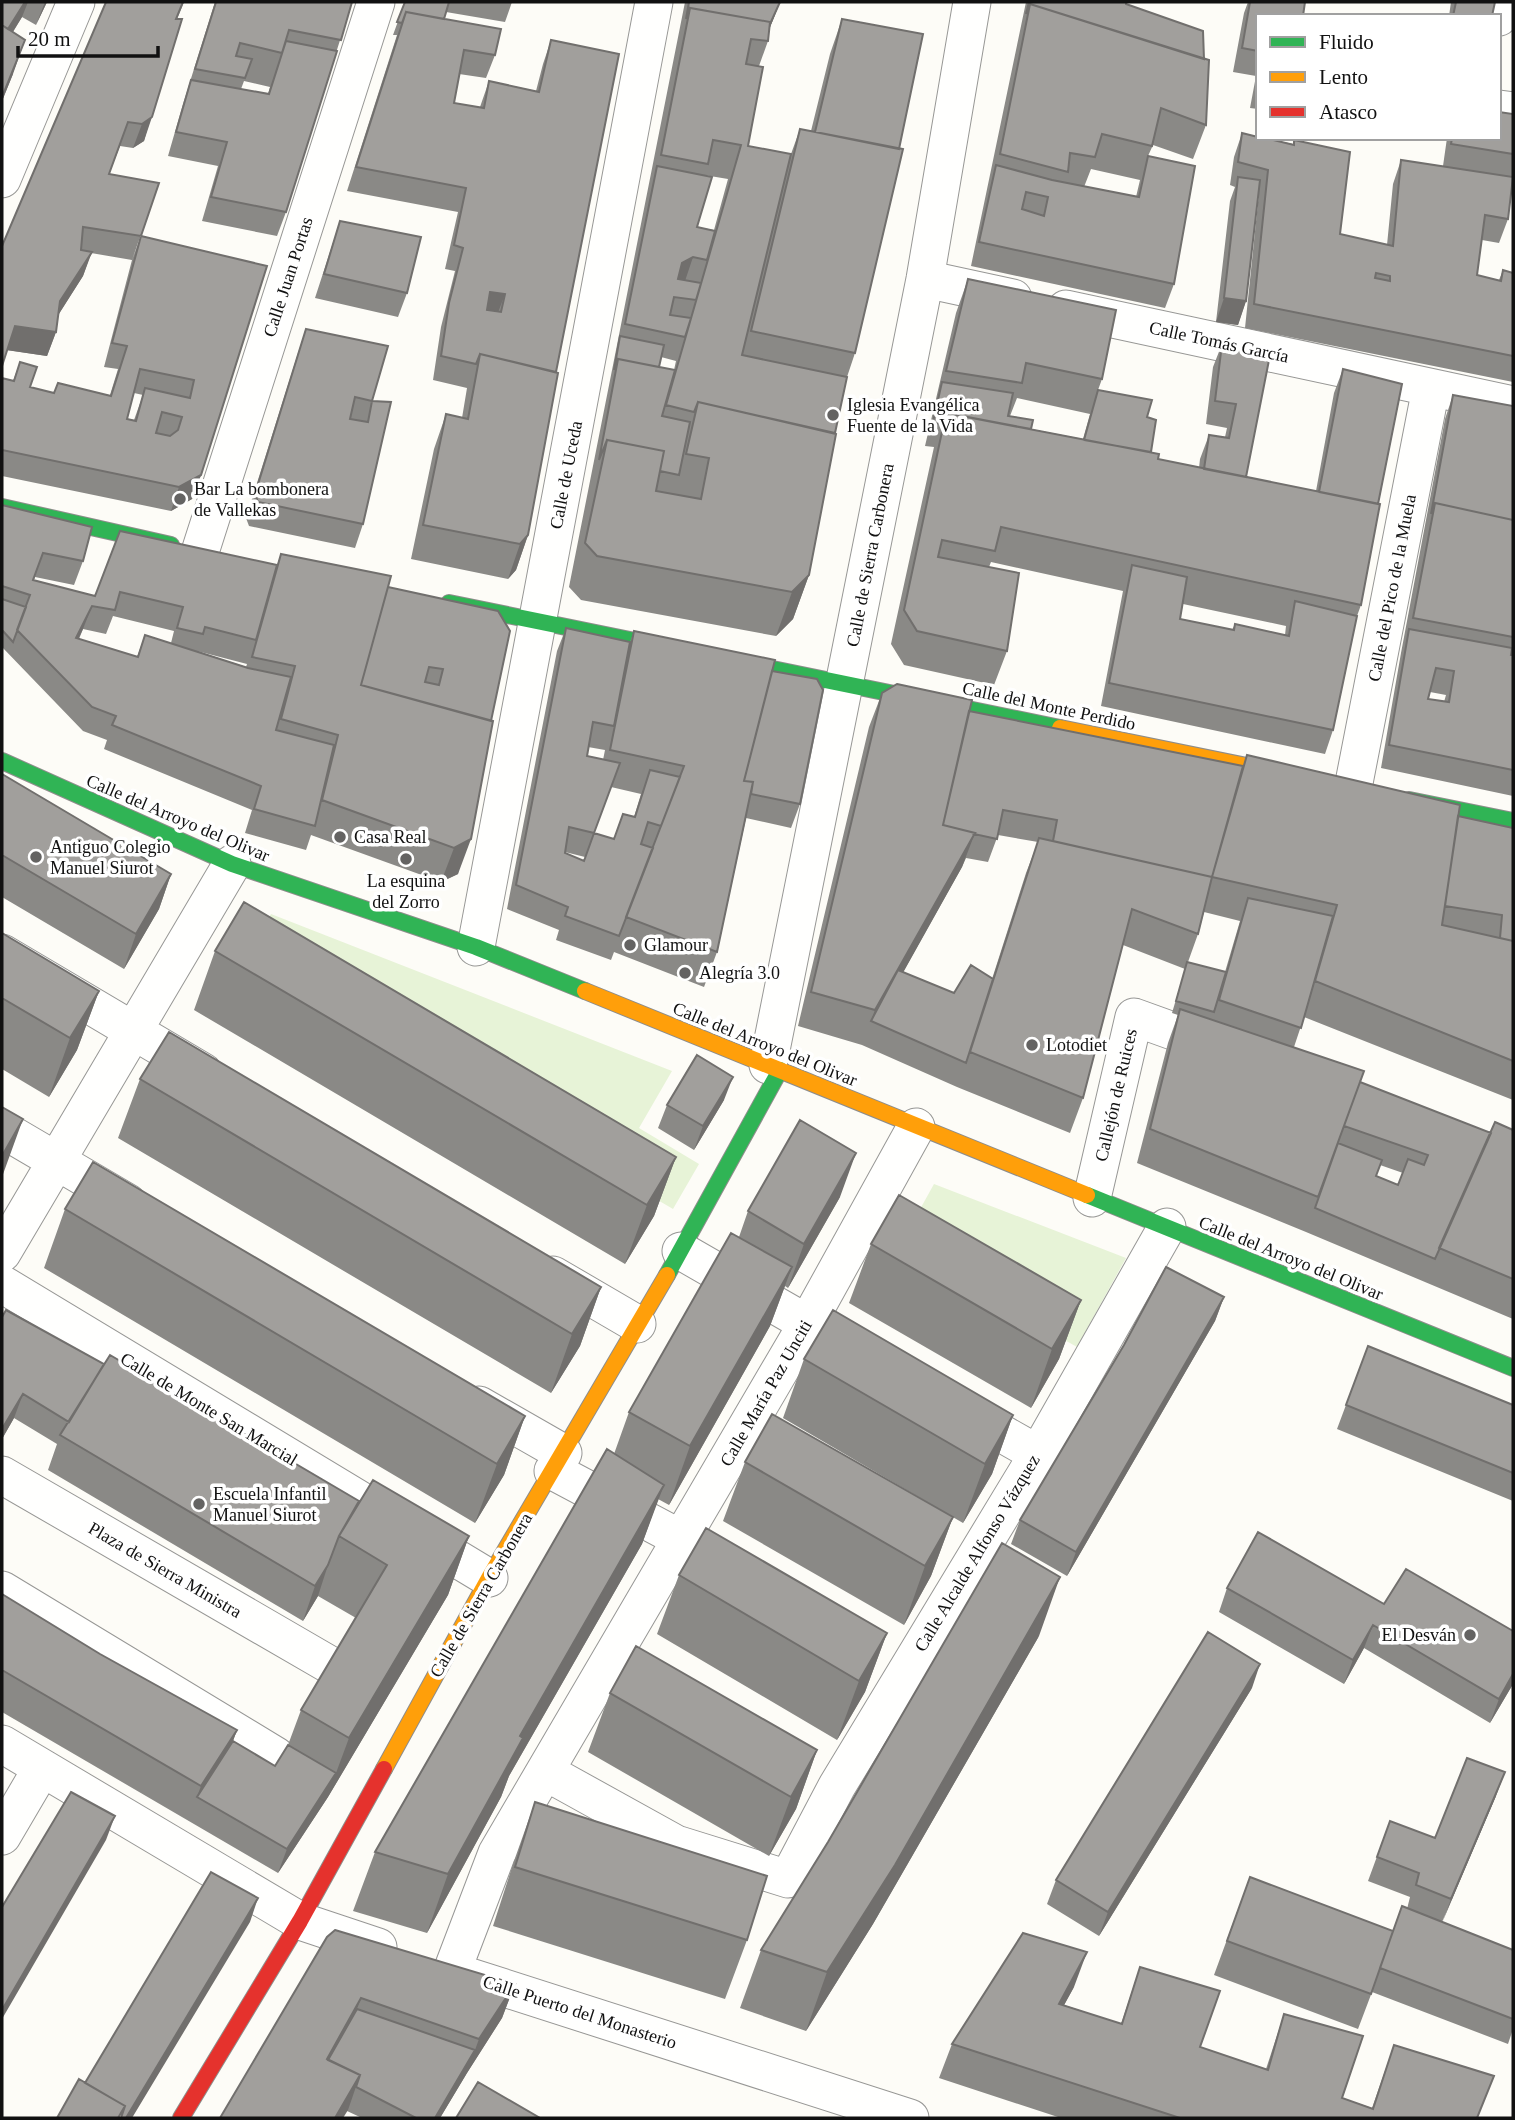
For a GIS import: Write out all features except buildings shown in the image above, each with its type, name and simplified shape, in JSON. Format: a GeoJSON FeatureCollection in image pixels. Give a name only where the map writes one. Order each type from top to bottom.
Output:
{"type":"FeatureCollection","features":[{"type":"Feature","properties":{"kind":"street"},"geometry":{"type":"LineString","coordinates":[[2,179],[76,2]]}},
{"type":"Feature","properties":{"kind":"street","name":"Calle Juan Portas"},"geometry":{"type":"LineString","coordinates":[[206,553],[376,2]]}},
{"type":"Feature","properties":{"kind":"street","name":"Calle de Uceda"},"geometry":{"type":"LineString","coordinates":[[476,947],[653,2]]}},
{"type":"Feature","properties":{"kind":"street","name":"Calle de Sierra Carbonera"},"geometry":{"type":"LineString","coordinates":[[181,2118],[300,1921],[489,1578],[681,1251],[774,1068],[845,684],[925,279],[972,2]]}},
{"type":"Feature","properties":{"kind":"street","name":"Calle Tomás García"},"geometry":{"type":"LineString","coordinates":[[925,279],[1513,405]]}},
{"type":"Feature","properties":{"kind":"street","name":"Calle del Pico de la Muela"},"geometry":{"type":"LineString","coordinates":[[1353,788],[1431,388]]}},
{"type":"Feature","properties":{"kind":"street"},"geometry":{"type":"LineString","coordinates":[[2,507],[206,553]]}},
{"type":"Feature","properties":{"kind":"street","name":"Calle del Monte Perdido"},"geometry":{"type":"LineString","coordinates":[[432,600],[1312,780]]}},
{"type":"Feature","properties":{"kind":"street","name":"Calle del Arroyo del Olivar"},"geometry":{"type":"LineString","coordinates":[[2,761],[232,864],[476,947],[1513,1368]]}},
{"type":"Feature","properties":{"kind":"street"},"geometry":{"type":"LineString","coordinates":[[1393,796],[1513,821]]}},
{"type":"Feature","properties":{"kind":"street"},"geometry":{"type":"LineString","coordinates":[[2,1253],[232,864]]}},
{"type":"Feature","properties":{"kind":"street"},"geometry":{"type":"LineString","coordinates":[[2,953],[230,1088]]}},
{"type":"Feature","properties":{"kind":"street","name":"Callejón de Ruices"},"geometry":{"type":"LineString","coordinates":[[1092,1198],[1134,1017],[1252,1060]]}},
{"type":"Feature","properties":{"kind":"street","name":"Calle María Paz Unciti"},"geometry":{"type":"LineString","coordinates":[[453,1971],[497,1853],[680,1538],[756,1438],[807,1324],[916,1127]]}},
{"type":"Feature","properties":{"kind":"street"},"geometry":{"type":"LineString","coordinates":[[2,1129],[153,1217]]}},
{"type":"Feature","properties":{"kind":"street","name":"Calle Alcalde Alfonso Vázquez"},"geometry":{"type":"LineString","coordinates":[[546,1772],[676,1844],[788,1880],[825,1779],[958,1556],[1038,1454],[1167,1227]]}},
{"type":"Feature","properties":{"kind":"street"},"geometry":{"type":"LineString","coordinates":[[681,1251],[856,1351]]}},
{"type":"Feature","properties":{"kind":"street"},"geometry":{"type":"LineString","coordinates":[[530,1261],[637,1324]]}},
{"type":"Feature","properties":{"kind":"street","name":"Calle de Monte San Marcial"},"geometry":{"type":"LineString","coordinates":[[2,1284],[489,1578]]}},
{"type":"Feature","properties":{"kind":"street"},"geometry":{"type":"LineString","coordinates":[[454,1391],[558,1462],[728,1566]]}},
{"type":"Feature","properties":{"kind":"street"},"geometry":{"type":"LineString","coordinates":[[929,1392],[1038,1454]]}},
{"type":"Feature","properties":{"kind":"street","name":"Plaza de Sierra Ministra"},"geometry":{"type":"LineString","coordinates":[[2,1475],[330,1665]]}},
{"type":"Feature","properties":{"kind":"street"},"geometry":{"type":"LineString","coordinates":[[2,1590],[276,1756]]}},
{"type":"Feature","properties":{"kind":"street"},"geometry":{"type":"LineString","coordinates":[[611,1656],[646,1676]]}},
{"type":"Feature","properties":{"kind":"street","name":"Calle Puerto del Monasterio"},"geometry":{"type":"LineString","coordinates":[[2,1744],[300,1921],[868,2112],[910,2118]]}},
{"type":"Feature","properties":{"kind":"street"},"geometry":{"type":"LineString","coordinates":[[2,1836],[42,1768]]}},
{"type":"Feature","properties":{"kind":"green space"},"geometry":{"type":"Polygon","coordinates":[[[271,914],[672,1071],[639,1128],[699,1164],[673,1209],[245,958],[271,914]]]}},
{"type":"Feature","properties":{"kind":"green space"},"geometry":{"type":"Polygon","coordinates":[[[934,1184],[1126,1258],[1077,1347],[899,1247],[934,1184]]]}},
{"type":"Feature","properties":{"kind":"traffic: fast"},"geometry":{"type":"LineString","coordinates":[[2,507],[171,545]]}},
{"type":"Feature","properties":{"kind":"traffic: fast"},"geometry":{"type":"LineString","coordinates":[[449,603],[1060,728]]}},
{"type":"Feature","properties":{"kind":"traffic: fast"},"geometry":{"type":"LineString","coordinates":[[2,761],[232,864],[476,947],[585,991]]}},
{"type":"Feature","properties":{"kind":"traffic: fast"},"geometry":{"type":"LineString","coordinates":[[1409,800],[1513,821]]}},
{"type":"Feature","properties":{"kind":"traffic: fast"},"geometry":{"type":"LineString","coordinates":[[667,1275],[780,1070]]}},
{"type":"Feature","properties":{"kind":"traffic: fast"},"geometry":{"type":"LineString","coordinates":[[1087,1195],[1513,1368]]}},
{"type":"Feature","properties":{"kind":"traffic: slow"},"geometry":{"type":"LineString","coordinates":[[1060,728],[1295,776]]}},
{"type":"Feature","properties":{"kind":"traffic: slow"},"geometry":{"type":"LineString","coordinates":[[585,991],[1087,1195]]}},
{"type":"Feature","properties":{"kind":"traffic: slow"},"geometry":{"type":"LineString","coordinates":[[384,1769],[489,1578],[667,1275]]}},
{"type":"Feature","properties":{"kind":"traffic: jam"},"geometry":{"type":"LineString","coordinates":[[181,2118],[300,1921],[384,1769]]}},
{"type":"Feature","properties":{"kind":"place","name":"Iglesia Evangélica Fuente de la Vida"},"geometry":{"type":"Point","coordinates":[833,415]}},
{"type":"Feature","properties":{"kind":"place","name":"Bar La bombonera de Vallekas"},"geometry":{"type":"Point","coordinates":[180,499]}},
{"type":"Feature","properties":{"kind":"place","name":"Casa Real"},"geometry":{"type":"Point","coordinates":[340,837]}},
{"type":"Feature","properties":{"kind":"place","name":"Antiguo Colegio Manuel Siurot"},"geometry":{"type":"Point","coordinates":[36,857]}},
{"type":"Feature","properties":{"kind":"place","name":"La esquina del Zorro"},"geometry":{"type":"Point","coordinates":[406,859]}},
{"type":"Feature","properties":{"kind":"place","name":"Glamour"},"geometry":{"type":"Point","coordinates":[630,945]}},
{"type":"Feature","properties":{"kind":"place","name":"Alegría 3.0"},"geometry":{"type":"Point","coordinates":[685,973]}},
{"type":"Feature","properties":{"kind":"place","name":"Lotodiet"},"geometry":{"type":"Point","coordinates":[1032,1045]}},
{"type":"Feature","properties":{"kind":"place","name":"Escuela Infantil Manuel Siurot"},"geometry":{"type":"Point","coordinates":[199,1504]}},
{"type":"Feature","properties":{"kind":"place","name":"El Desván"},"geometry":{"type":"Point","coordinates":[1470,1635]}}]}
